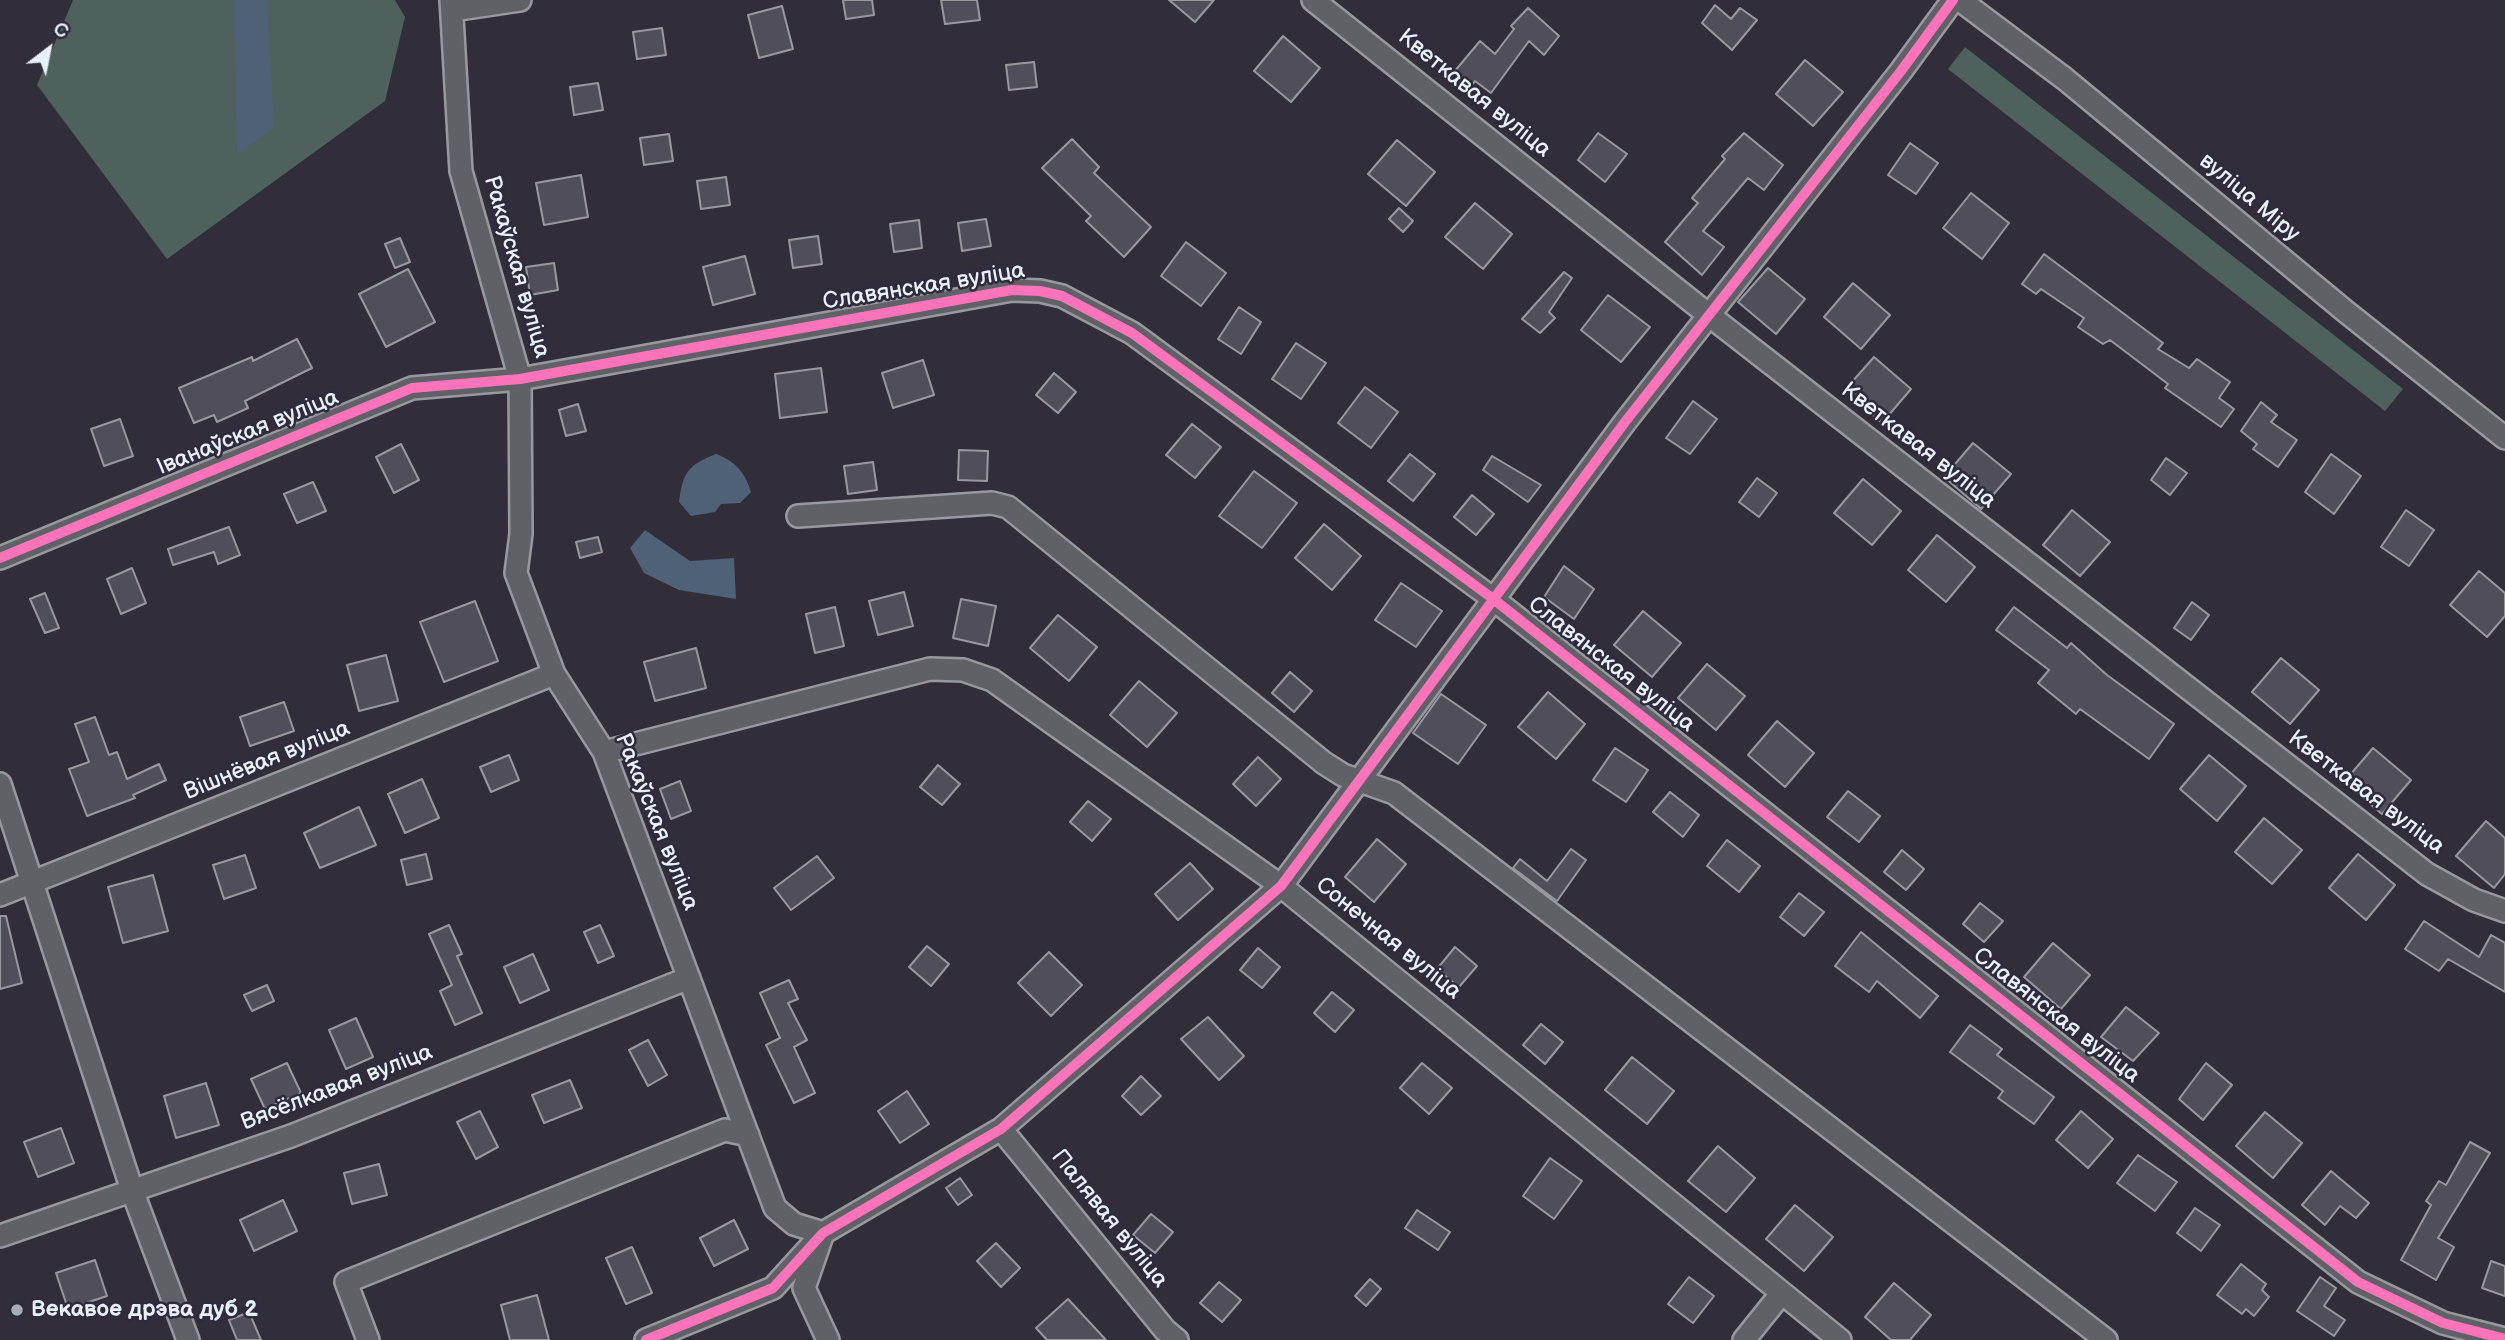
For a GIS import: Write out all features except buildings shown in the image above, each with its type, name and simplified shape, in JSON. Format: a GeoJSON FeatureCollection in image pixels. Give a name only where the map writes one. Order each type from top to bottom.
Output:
{"type":"FeatureCollection","features":[{"type":"Feature","properties":{"kind":"street"},"geometry":{"type":"LineString","coordinates":[[452,5],[520,0]]}},
{"type":"Feature","properties":{"kind":"street","name":"Кветкавая вуліца"},"geometry":{"type":"LineString","coordinates":[[1313,0],[1710,316],[2427,874],[2474,900],[2505,911]]}},
{"type":"Feature","properties":{"kind":"street"},"geometry":{"type":"LineString","coordinates":[[646,1340],[773,1288],[823,1233],[1001,1129],[1281,886],[1363,779],[1492,598],[1625,422],[1953,0]]}},
{"type":"Feature","properties":{"kind":"street","name":"вуліца Міру"},"geometry":{"type":"LineString","coordinates":[[1960,0],[2064,79],[2336,304],[2505,438]]}},
{"type":"Feature","properties":{"kind":"street","name":"Ракаўская вуліца"},"geometry":{"type":"LineString","coordinates":[[452,5],[461,171],[520,379],[521,534],[516,573],[554,674],[604,752],[775,1208],[794,1224],[823,1233]]}},
{"type":"Feature","properties":{"kind":"street","name":"Славянская вуліца"},"geometry":{"type":"LineString","coordinates":[[520,379],[1012,290],[1040,291],[1062,296],[1132,333],[1492,598],[2358,1282],[2443,1323],[2505,1339]]}},
{"type":"Feature","properties":{"kind":"street","name":"Іванаўская вуліца"},"geometry":{"type":"LineString","coordinates":[[0,558],[412,388],[520,379]]}},
{"type":"Feature","properties":{"kind":"street"},"geometry":{"type":"LineString","coordinates":[[798,516],[992,503],[1008,507],[1324,763],[1343,775],[1363,779],[1394,793],[2106,1340]]}},
{"type":"Feature","properties":{"kind":"street","name":"Сонечная вуліца"},"geometry":{"type":"LineString","coordinates":[[604,752],[930,669],[962,670],[992,680],[1281,886],[1840,1340]]}},
{"type":"Feature","properties":{"kind":"street","name":"Вішнёвая вуліца"},"geometry":{"type":"LineString","coordinates":[[0,895],[554,674]]}},
{"type":"Feature","properties":{"kind":"street"},"geometry":{"type":"LineString","coordinates":[[0,784],[132,1190],[188,1340]]}},
{"type":"Feature","properties":{"kind":"street","name":"Вясёлкавая вуліца"},"geometry":{"type":"LineString","coordinates":[[0,1236],[291,1136],[689,978]]}},
{"type":"Feature","properties":{"kind":"street","name":"Палявая вуліца"},"geometry":{"type":"LineString","coordinates":[[1001,1129],[1166,1330],[1178,1340]]}},
{"type":"Feature","properties":{"kind":"street"},"geometry":{"type":"LineString","coordinates":[[368,1340],[346,1282],[725,1130],[748,1135]]}},
{"type":"Feature","properties":{"kind":"street"},"geometry":{"type":"LineString","coordinates":[[823,1233],[804,1288],[828,1340]]}},
{"type":"Feature","properties":{"kind":"street"},"geometry":{"type":"LineString","coordinates":[[1744,1340],[1781,1294]]}},
{"type":"Feature","properties":{"kind":"green space"},"geometry":{"type":"Polygon","coordinates":[[[73,0],[395,0],[405,17],[385,101],[167,259],[37,85],[73,0]]]}},
{"type":"Feature","properties":{"kind":"green space"},"geometry":{"type":"Polygon","coordinates":[[[1965,47],[2403,389],[2385,411],[1948,69],[1965,47]]]}},
{"type":"Feature","properties":{"kind":"water"},"geometry":{"type":"Polygon","coordinates":[[[234,0],[267,0],[274,128],[237,154],[234,0]]]}},
{"type":"Feature","properties":{"kind":"water"},"geometry":{"type":"Polygon","coordinates":[[[716,454],[738,468],[751,492],[740,503],[721,504],[715,512],[691,516],[679,502],[685,477],[693,466],[716,454]]]}},
{"type":"Feature","properties":{"kind":"water"},"geometry":{"type":"Polygon","coordinates":[[[645,530],[690,561],[734,558],[736,599],[679,590],[644,573],[630,548],[645,530]]]}},
{"type":"Feature","properties":{"kind":"cycle path"},"geometry":{"type":"LineString","coordinates":[[646,1340],[773,1288],[823,1233],[1001,1129],[1281,886],[1625,422],[1901,71],[1953,0]]}},
{"type":"Feature","properties":{"kind":"cycle path"},"geometry":{"type":"LineString","coordinates":[[0,558],[412,388],[520,379],[1012,290],[1040,291],[1062,296],[1132,333],[1492,598],[2358,1282],[2443,1323],[2505,1339]]}},
{"type":"Feature","properties":{"kind":"place","name":"Векавое дрэва дуб 2"},"geometry":{"type":"Point","coordinates":[17,1310]}}]}
